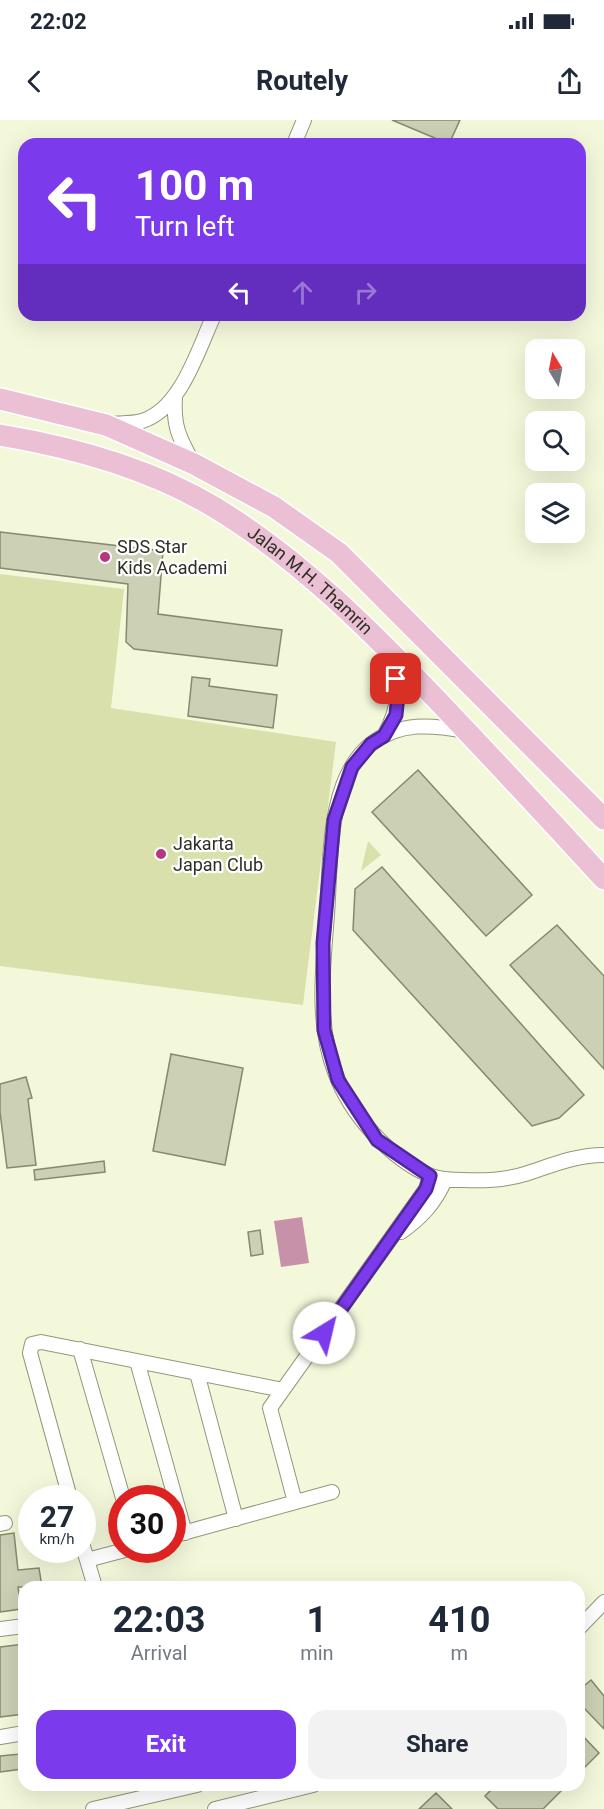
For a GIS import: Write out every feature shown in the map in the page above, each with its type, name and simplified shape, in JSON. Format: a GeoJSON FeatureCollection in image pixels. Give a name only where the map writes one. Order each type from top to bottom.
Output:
{"type":"FeatureCollection","features":[{"type":"Feature","properties":{"kind":"main road","name":"Jalan M.H. Thamrin"},"geometry":{"type":"LineString","coordinates":[[0,399],[106,425],[194,464],[274,507],[339,553],[604,819]]}},
{"type":"Feature","properties":{"kind":"main road","name":"Jalan M.H. Thamrin"},"geometry":{"type":"LineString","coordinates":[[0,435],[85,454],[156,478],[213,506],[283,554],[383,643],[604,879]]}},
{"type":"Feature","properties":{"kind":"main road"},"geometry":{"type":"LineString","coordinates":[[213,506],[227,482]]}},
{"type":"Feature","properties":{"kind":"street"},"geometry":{"type":"LineString","coordinates":[[296,138],[304,120]]}},
{"type":"Feature","properties":{"kind":"street"},"geometry":{"type":"LineString","coordinates":[[106,425],[141,421],[162,412],[175,398],[211,321]]}},
{"type":"Feature","properties":{"kind":"street"},"geometry":{"type":"LineString","coordinates":[[175,398],[173,418],[177,433],[194,464]]}},
{"type":"Feature","properties":{"kind":"street"},"geometry":{"type":"LineString","coordinates":[[383,643],[396,679],[398,694],[396,715],[384,736]]}},
{"type":"Feature","properties":{"kind":"street"},"geometry":{"type":"LineString","coordinates":[[466,731],[425,724],[384,736],[371,744],[352,767],[334,820],[323,943],[324,1030],[338,1080],[377,1140],[430,1176],[445,1180],[494,1180],[525,1174],[581,1155],[604,1155]]}},
{"type":"Feature","properties":{"kind":"street"},"geometry":{"type":"LineString","coordinates":[[295,1502],[270,1408],[426,1189],[430,1176]]}},
{"type":"Feature","properties":{"kind":"street"},"geometry":{"type":"LineString","coordinates":[[392,1238],[419,1219],[438,1196],[445,1180]]}},
{"type":"Feature","properties":{"kind":"street"},"geometry":{"type":"LineString","coordinates":[[66,1485],[30,1353],[32,1344],[41,1342],[80,1349],[283,1390]]}},
{"type":"Feature","properties":{"kind":"street"},"geometry":{"type":"LineString","coordinates":[[80,1349],[119,1485]]}},
{"type":"Feature","properties":{"kind":"street"},"geometry":{"type":"LineString","coordinates":[[137,1361],[167,1485]]}},
{"type":"Feature","properties":{"kind":"street"},"geometry":{"type":"LineString","coordinates":[[197,1373],[236,1519]]}},
{"type":"Feature","properties":{"kind":"street"},"geometry":{"type":"LineString","coordinates":[[186,1533],[332,1492]]}},
{"type":"Feature","properties":{"kind":"street"},"geometry":{"type":"LineString","coordinates":[[88,1563],[93,1581]]}},
{"type":"Feature","properties":{"kind":"street"},"geometry":{"type":"LineString","coordinates":[[585,1622],[604,1602]]}},
{"type":"Feature","properties":{"kind":"street"},"geometry":{"type":"LineString","coordinates":[[0,1629],[18,1627]]}},
{"type":"Feature","properties":{"kind":"street"},"geometry":{"type":"LineString","coordinates":[[0,1737],[18,1734]]}},
{"type":"Feature","properties":{"kind":"street"},"geometry":{"type":"LineString","coordinates":[[93,1809],[157,1802],[183,1791]]}},
{"type":"Feature","properties":{"kind":"street"},"geometry":{"type":"LineString","coordinates":[[215,1809],[288,1791]]}},
{"type":"Feature","properties":{"kind":"green space","name":"Jakarta Japan Club"},"geometry":{"type":"Polygon","coordinates":[[[0,574],[124,589],[111,708],[336,742],[303,1005],[0,966],[0,574]]]}},
{"type":"Feature","properties":{"kind":"green space"},"geometry":{"type":"Polygon","coordinates":[[[368,841],[381,855],[361,871],[368,841]]]}},
{"type":"Feature","properties":{"kind":"shaded area"},"geometry":{"type":"Polygon","coordinates":[[[302,1217],[309,1263],[281,1267],[274,1221],[302,1217]]]}},
{"type":"Feature","properties":{"kind":"building"},"geometry":{"type":"Polygon","coordinates":[[[392,120],[460,120],[452,138],[435,138],[392,120]]]}},
{"type":"Feature","properties":{"kind":"building"},"geometry":{"type":"Polygon","coordinates":[[[0,532],[163,551],[158,614],[282,630],[277,666],[134,649],[126,642],[128,584],[0,568],[0,532]]]}},
{"type":"Feature","properties":{"kind":"building"},"geometry":{"type":"Polygon","coordinates":[[[192,677],[210,679],[209,686],[277,695],[273,728],[188,716],[192,677]]]}},
{"type":"Feature","properties":{"kind":"building"},"geometry":{"type":"Polygon","coordinates":[[[418,770],[532,895],[486,936],[372,812],[418,770]]]}},
{"type":"Feature","properties":{"kind":"building"},"geometry":{"type":"Polygon","coordinates":[[[382,867],[584,1095],[559,1118],[532,1126],[353,930],[355,889],[382,867]]]}},
{"type":"Feature","properties":{"kind":"building"},"geometry":{"type":"Polygon","coordinates":[[[557,925],[604,976],[604,1069],[510,965],[557,925]]]}},
{"type":"Feature","properties":{"kind":"building"},"geometry":{"type":"Polygon","coordinates":[[[171,1054],[243,1068],[225,1165],[153,1151],[171,1054]]]}},
{"type":"Feature","properties":{"kind":"building"},"geometry":{"type":"Polygon","coordinates":[[[26,1077],[32,1098],[28,1099],[36,1165],[7,1168],[0,1112],[0,1084],[26,1077]]]}},
{"type":"Feature","properties":{"kind":"building"},"geometry":{"type":"Polygon","coordinates":[[[104,1161],[105,1172],[35,1180],[34,1170],[104,1161]]]}},
{"type":"Feature","properties":{"kind":"building"},"geometry":{"type":"Polygon","coordinates":[[[260,1230],[263,1254],[251,1256],[248,1232],[260,1230]]]}},
{"type":"Feature","properties":{"kind":"building"},"geometry":{"type":"Polygon","coordinates":[[[14,1533],[18,1570],[39,1568],[41,1581],[18,1581],[18,1609],[0,1612],[0,1535],[14,1533]]]}},
{"type":"Feature","properties":{"kind":"building"},"geometry":{"type":"Polygon","coordinates":[[[18,1645],[18,1715],[0,1717],[0,1647],[18,1645]]]}},
{"type":"Feature","properties":{"kind":"building"},"geometry":{"type":"Polygon","coordinates":[[[591,1680],[604,1696],[604,1729],[585,1709],[585,1685],[591,1680]]]}},
{"type":"Feature","properties":{"kind":"building"},"geometry":{"type":"Polygon","coordinates":[[[585,1738],[599,1753],[585,1767],[585,1738]]]}},
{"type":"Feature","properties":{"kind":"building"},"geometry":{"type":"Polygon","coordinates":[[[18,1754],[18,1770],[0,1772],[0,1756],[18,1754]]]}},
{"type":"Feature","properties":{"kind":"building"},"geometry":{"type":"Polygon","coordinates":[[[490,1791],[561,1791],[543,1809],[498,1809],[485,1796],[490,1791]]]}},
{"type":"Feature","properties":{"kind":"building"},"geometry":{"type":"Polygon","coordinates":[[[436,1793],[452,1809],[419,1809],[436,1793]]]}},
{"type":"Feature","properties":{"kind":"place","name":"SDS Star Kids Academi"},"geometry":{"type":"Point","coordinates":[105,557]}},
{"type":"Feature","properties":{"kind":"place","name":"Jakarta Japan Club"},"geometry":{"type":"Point","coordinates":[161,854]}},
{"type":"Feature","properties":{"kind":"route"},"geometry":{"type":"LineString","coordinates":[[324,1333],[426,1189],[430,1176],[377,1140],[346,1097],[334,1071],[324,1030],[323,943],[334,820],[352,767],[371,744],[384,736],[396,715],[398,694],[396,679]]}}]}
